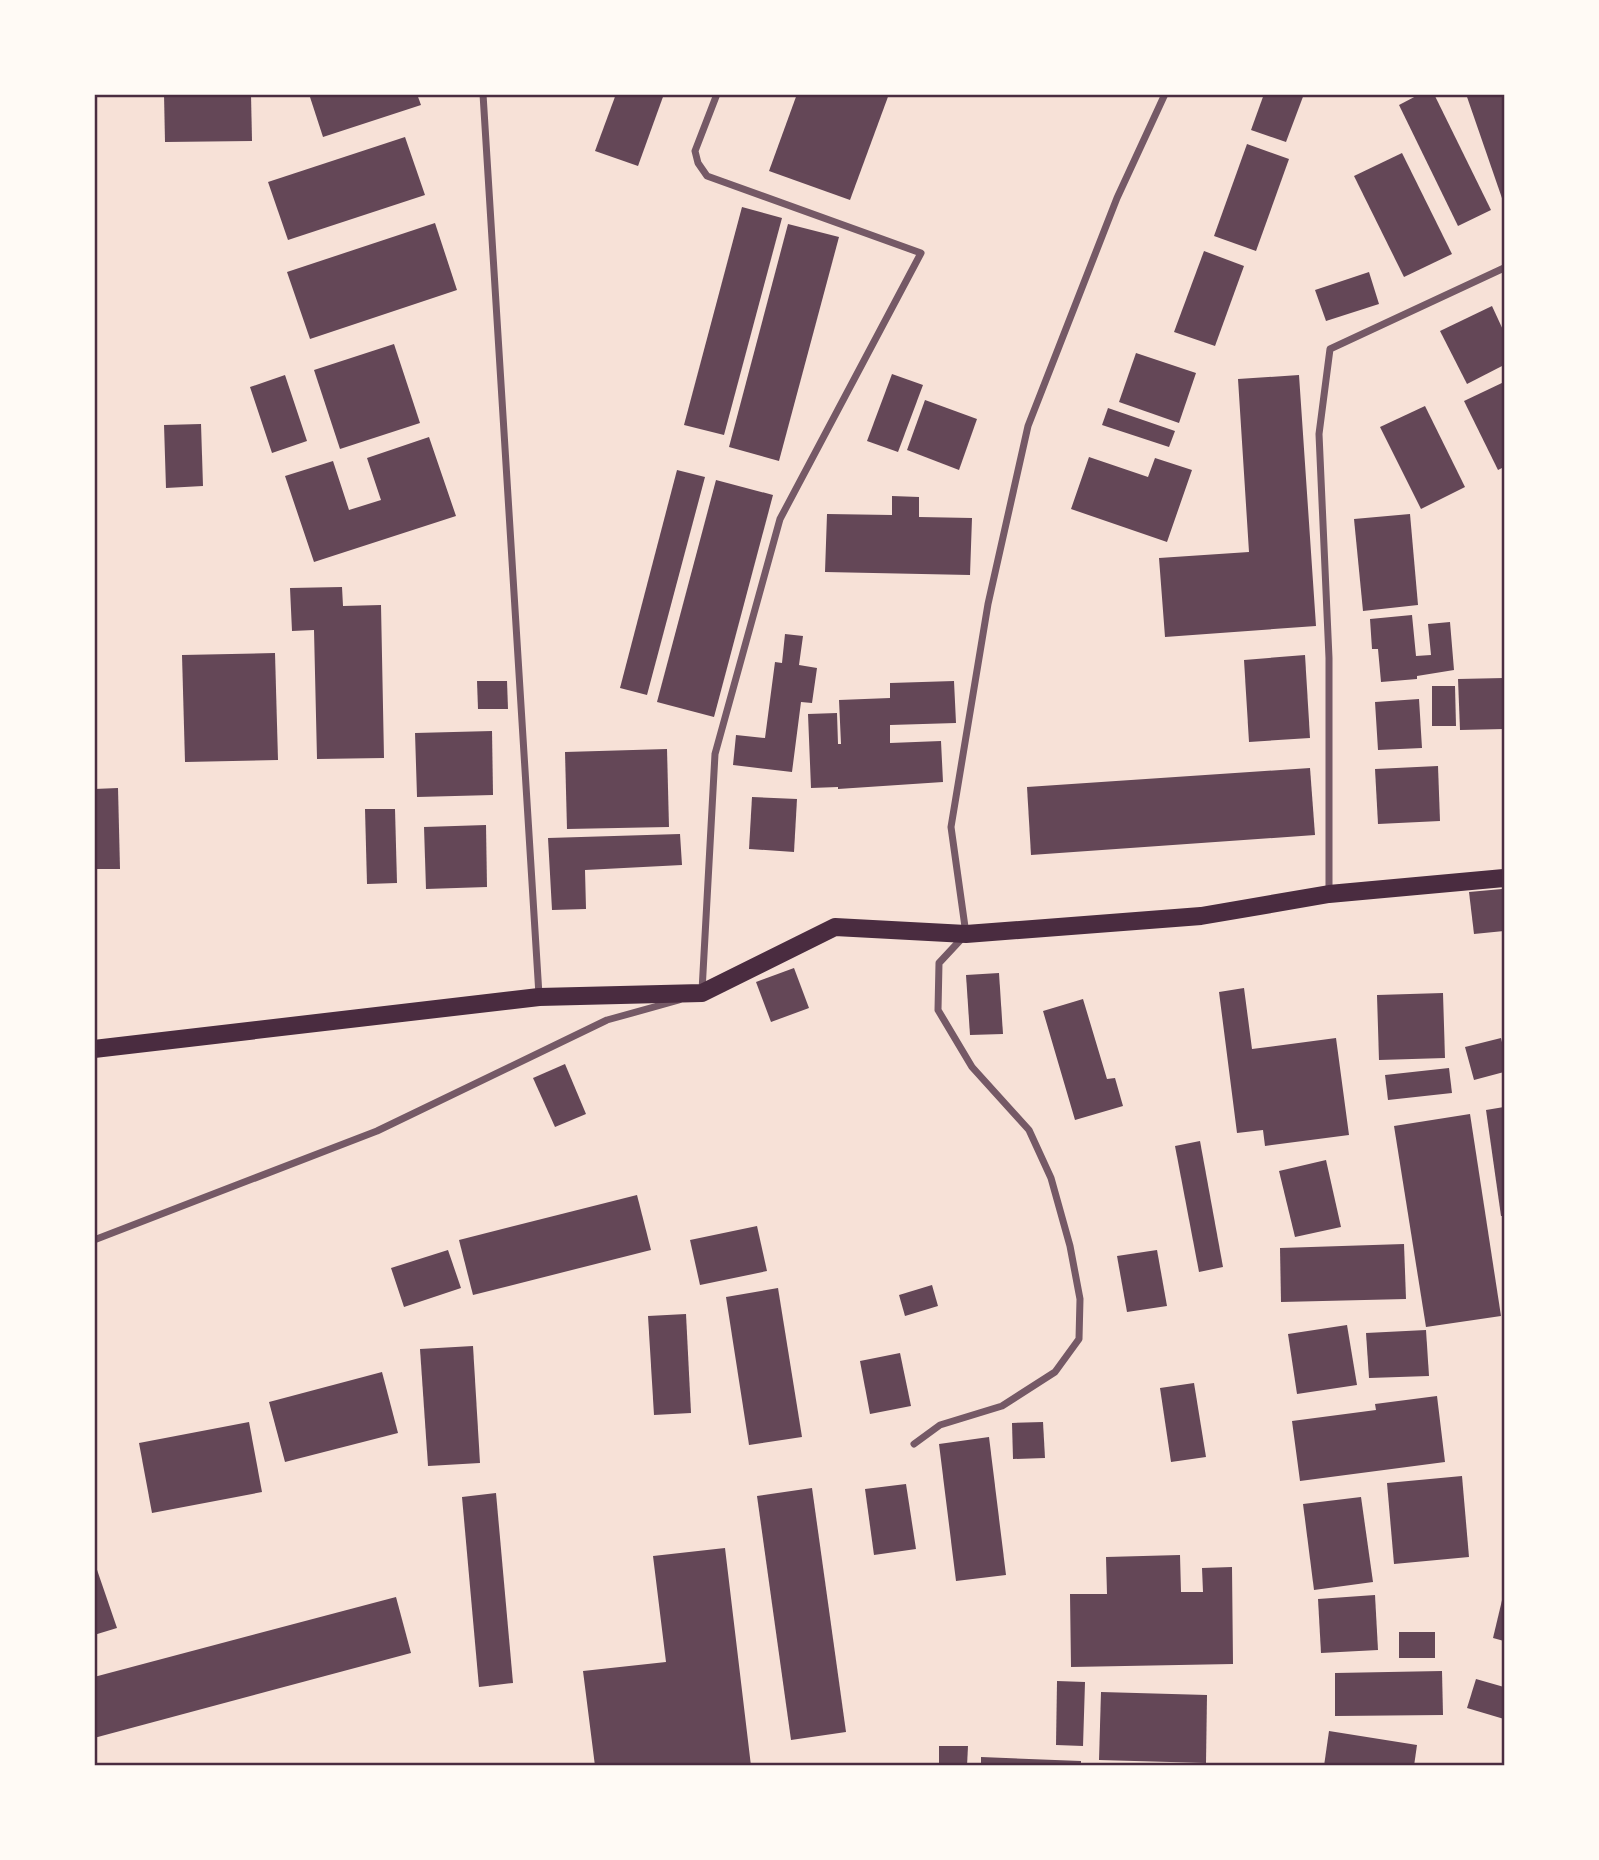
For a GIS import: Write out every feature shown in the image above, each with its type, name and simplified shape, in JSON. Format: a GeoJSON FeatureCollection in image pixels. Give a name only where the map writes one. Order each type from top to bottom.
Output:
{"type":"FeatureCollection","features":[{"type":"Feature","properties":{"kind":"main road"},"geometry":{"type":"LineString","coordinates":[[94,1049],[539,997],[702,993],[835,927],[966,934],[1201,916],[1329,894],[1504,878]]}},
{"type":"Feature","properties":{"kind":"street"},"geometry":{"type":"LineString","coordinates":[[483,94],[539,997]]}},
{"type":"Feature","properties":{"kind":"street"},"geometry":{"type":"LineString","coordinates":[[94,1240],[377,1131],[607,1020],[702,993],[716,754],[780,519],[921,253],[707,176],[698,163],[695,151],[717,94]]}},
{"type":"Feature","properties":{"kind":"street"},"geometry":{"type":"LineString","coordinates":[[914,1444],[940,1425],[1002,1406],[1055,1372],[1079,1339],[1080,1298],[1070,1246],[1051,1178],[1030,1130],[972,1067],[938,1010],[939,963],[966,934],[951,827],[988,604],[1028,426],[1116,198],[1165,94]]}},
{"type":"Feature","properties":{"kind":"street"},"geometry":{"type":"LineString","coordinates":[[1329,894],[1329,658],[1319,434],[1330,349],[1504,268]]}},
{"type":"Feature","properties":{"kind":"building"},"geometry":{"type":"Polygon","coordinates":[[[164,94],[251,94],[252,141],[165,142],[164,94]]]}},
{"type":"Feature","properties":{"kind":"building"},"geometry":{"type":"Polygon","coordinates":[[[309,94],[417,94],[421,105],[323,137],[309,94]]]}},
{"type":"Feature","properties":{"kind":"building"},"geometry":{"type":"Polygon","coordinates":[[[616,94],[664,94],[638,166],[595,151],[616,94]]]}},
{"type":"Feature","properties":{"kind":"building"},"geometry":{"type":"Polygon","coordinates":[[[797,94],[889,94],[850,200],[769,171],[797,94]]]}},
{"type":"Feature","properties":{"kind":"building"},"geometry":{"type":"Polygon","coordinates":[[[1264,94],[1304,94],[1286,142],[1251,130],[1264,94]]]}},
{"type":"Feature","properties":{"kind":"building"},"geometry":{"type":"Polygon","coordinates":[[[1420,94],[1434,94],[1491,210],[1458,226],[1399,105],[1420,94]]]}},
{"type":"Feature","properties":{"kind":"building"},"geometry":{"type":"Polygon","coordinates":[[[1466,94],[1504,94],[1504,204],[1466,94]]]}},
{"type":"Feature","properties":{"kind":"building"},"geometry":{"type":"Polygon","coordinates":[[[405,137],[425,195],[288,240],[268,182],[405,137]]]}},
{"type":"Feature","properties":{"kind":"building"},"geometry":{"type":"Polygon","coordinates":[[[1247,144],[1289,159],[1256,251],[1214,236],[1247,144]]]}},
{"type":"Feature","properties":{"kind":"building"},"geometry":{"type":"Polygon","coordinates":[[[1402,153],[1452,254],[1404,277],[1354,176],[1402,153]]]}},
{"type":"Feature","properties":{"kind":"building"},"geometry":{"type":"Polygon","coordinates":[[[742,207],[782,218],[724,435],[684,425],[742,207]]]}},
{"type":"Feature","properties":{"kind":"building"},"geometry":{"type":"Polygon","coordinates":[[[435,223],[457,290],[310,339],[287,272],[435,223]]]}},
{"type":"Feature","properties":{"kind":"building"},"geometry":{"type":"Polygon","coordinates":[[[788,224],[839,237],[779,461],[729,447],[788,224]]]}},
{"type":"Feature","properties":{"kind":"building"},"geometry":{"type":"Polygon","coordinates":[[[1204,251],[1244,266],[1215,346],[1174,332],[1204,251]]]}},
{"type":"Feature","properties":{"kind":"building"},"geometry":{"type":"Polygon","coordinates":[[[1369,272],[1379,304],[1326,321],[1315,290],[1369,272]]]}},
{"type":"Feature","properties":{"kind":"building"},"geometry":{"type":"Polygon","coordinates":[[[1492,306],[1504,332],[1504,365],[1467,384],[1440,331],[1492,306]]]}},
{"type":"Feature","properties":{"kind":"building"},"geometry":{"type":"Polygon","coordinates":[[[394,344],[420,423],[340,449],[314,370],[394,344]]]}},
{"type":"Feature","properties":{"kind":"building"},"geometry":{"type":"Polygon","coordinates":[[[1136,353],[1196,373],[1179,423],[1119,402],[1136,353]]]}},
{"type":"Feature","properties":{"kind":"building"},"geometry":{"type":"Polygon","coordinates":[[[892,374],[923,385],[898,452],[867,441],[892,374]]]}},
{"type":"Feature","properties":{"kind":"building"},"geometry":{"type":"Polygon","coordinates":[[[285,375],[307,441],[272,453],[250,387],[285,375]]]}},
{"type":"Feature","properties":{"kind":"building"},"geometry":{"type":"Polygon","coordinates":[[[1299,375],[1316,626],[1165,637],[1159,558],[1249,552],[1238,379],[1299,375]]]}},
{"type":"Feature","properties":{"kind":"building"},"geometry":{"type":"Polygon","coordinates":[[[1504,382],[1504,467],[1498,470],[1464,401],[1504,382]]]}},
{"type":"Feature","properties":{"kind":"building"},"geometry":{"type":"Polygon","coordinates":[[[925,400],[977,419],[959,470],[907,450],[925,400]]]}},
{"type":"Feature","properties":{"kind":"building"},"geometry":{"type":"Polygon","coordinates":[[[1425,406],[1465,487],[1421,509],[1380,427],[1425,406]]]}},
{"type":"Feature","properties":{"kind":"building"},"geometry":{"type":"Polygon","coordinates":[[[1108,408],[1175,431],[1169,447],[1102,425],[1108,408]]]}},
{"type":"Feature","properties":{"kind":"building"},"geometry":{"type":"Polygon","coordinates":[[[201,424],[203,486],[166,488],[164,425],[201,424]]]}},
{"type":"Feature","properties":{"kind":"building"},"geometry":{"type":"Polygon","coordinates":[[[429,437],[456,516],[314,562],[285,476],[333,461],[349,510],[381,500],[367,458],[429,437]]]}},
{"type":"Feature","properties":{"kind":"building"},"geometry":{"type":"Polygon","coordinates":[[[1089,457],[1148,477],[1155,458],[1192,470],[1167,542],[1071,509],[1089,457]]]}},
{"type":"Feature","properties":{"kind":"building"},"geometry":{"type":"Polygon","coordinates":[[[677,470],[705,477],[647,695],[620,688],[677,470]]]}},
{"type":"Feature","properties":{"kind":"building"},"geometry":{"type":"Polygon","coordinates":[[[716,480],[773,495],[714,717],[657,702],[716,480]]]}},
{"type":"Feature","properties":{"kind":"building"},"geometry":{"type":"Polygon","coordinates":[[[892,496],[919,497],[919,517],[972,518],[970,575],[825,572],[827,514],[892,515],[892,496]]]}},
{"type":"Feature","properties":{"kind":"building"},"geometry":{"type":"Polygon","coordinates":[[[1410,514],[1418,605],[1363,611],[1354,519],[1410,514]]]}},
{"type":"Feature","properties":{"kind":"building"},"geometry":{"type":"Polygon","coordinates":[[[342,587],[343,606],[381,605],[384,758],[317,759],[314,630],[292,631],[290,588],[342,587]]]}},
{"type":"Feature","properties":{"kind":"building"},"geometry":{"type":"Polygon","coordinates":[[[1412,615],[1416,656],[1431,655],[1428,624],[1450,622],[1454,670],[1417,676],[1417,679],[1381,682],[1378,649],[1372,649],[1370,619],[1412,615]]]}},
{"type":"Feature","properties":{"kind":"building"},"geometry":{"type":"Polygon","coordinates":[[[785,634],[803,636],[799,665],[817,668],[812,703],[801,702],[792,772],[733,765],[736,735],[765,738],[775,662],[782,663],[785,634]]]}},
{"type":"Feature","properties":{"kind":"building"},"geometry":{"type":"Polygon","coordinates":[[[275,653],[278,760],[185,762],[182,655],[275,653]]]}},
{"type":"Feature","properties":{"kind":"building"},"geometry":{"type":"Polygon","coordinates":[[[1305,655],[1310,738],[1249,742],[1244,660],[1305,655]]]}},
{"type":"Feature","properties":{"kind":"building"},"geometry":{"type":"Polygon","coordinates":[[[1504,678],[1504,729],[1460,730],[1458,679],[1504,678]]]}},
{"type":"Feature","properties":{"kind":"building"},"geometry":{"type":"Polygon","coordinates":[[[477,681],[507,681],[508,709],[478,709],[477,681]]]}},
{"type":"Feature","properties":{"kind":"building"},"geometry":{"type":"Polygon","coordinates":[[[954,681],[956,723],[890,725],[890,743],[941,741],[943,782],[838,789],[811,788],[808,714],[837,713],[838,744],[841,744],[839,700],[890,698],[890,683],[954,681]]]}},
{"type":"Feature","properties":{"kind":"building"},"geometry":{"type":"Polygon","coordinates":[[[1432,686],[1455,686],[1456,726],[1432,726],[1432,686]]]}},
{"type":"Feature","properties":{"kind":"building"},"geometry":{"type":"Polygon","coordinates":[[[1419,699],[1422,748],[1378,750],[1375,702],[1419,699]]]}},
{"type":"Feature","properties":{"kind":"building"},"geometry":{"type":"Polygon","coordinates":[[[492,731],[493,795],[417,797],[415,733],[492,731]]]}},
{"type":"Feature","properties":{"kind":"building"},"geometry":{"type":"Polygon","coordinates":[[[667,749],[669,827],[567,829],[565,752],[667,749]]]}},
{"type":"Feature","properties":{"kind":"building"},"geometry":{"type":"Polygon","coordinates":[[[1438,766],[1440,821],[1378,824],[1375,769],[1438,766]]]}},
{"type":"Feature","properties":{"kind":"building"},"geometry":{"type":"Polygon","coordinates":[[[1310,768],[1315,835],[1031,855],[1027,787],[1310,768]]]}},
{"type":"Feature","properties":{"kind":"building"},"geometry":{"type":"Polygon","coordinates":[[[118,788],[120,869],[94,869],[94,789],[118,788]]]}},
{"type":"Feature","properties":{"kind":"building"},"geometry":{"type":"Polygon","coordinates":[[[752,797],[797,799],[794,852],[749,849],[752,797]]]}},
{"type":"Feature","properties":{"kind":"building"},"geometry":{"type":"Polygon","coordinates":[[[365,809],[395,809],[397,883],[367,884],[365,809]]]}},
{"type":"Feature","properties":{"kind":"building"},"geometry":{"type":"Polygon","coordinates":[[[486,825],[487,887],[426,889],[424,827],[486,825]]]}},
{"type":"Feature","properties":{"kind":"building"},"geometry":{"type":"Polygon","coordinates":[[[680,834],[682,865],[585,870],[586,909],[552,910],[548,838],[680,834]]]}},
{"type":"Feature","properties":{"kind":"building"},"geometry":{"type":"Polygon","coordinates":[[[1502,889],[1504,931],[1474,934],[1469,892],[1502,889]]]}},
{"type":"Feature","properties":{"kind":"building"},"geometry":{"type":"Polygon","coordinates":[[[794,968],[809,1008],[771,1022],[756,982],[794,968]]]}},
{"type":"Feature","properties":{"kind":"building"},"geometry":{"type":"Polygon","coordinates":[[[999,973],[1003,1034],[970,1035],[966,975],[999,973]]]}},
{"type":"Feature","properties":{"kind":"building"},"geometry":{"type":"Polygon","coordinates":[[[1244,988],[1252,1049],[1336,1038],[1349,1135],[1265,1146],[1263,1130],[1237,1133],[1219,992],[1244,988]]]}},
{"type":"Feature","properties":{"kind":"building"},"geometry":{"type":"Polygon","coordinates":[[[1443,993],[1445,1058],[1379,1060],[1377,995],[1443,993]]]}},
{"type":"Feature","properties":{"kind":"building"},"geometry":{"type":"Polygon","coordinates":[[[1083,999],[1107,1079],[1115,1078],[1123,1106],[1075,1120],[1043,1011],[1083,999]]]}},
{"type":"Feature","properties":{"kind":"building"},"geometry":{"type":"Polygon","coordinates":[[[1501,1038],[1504,1072],[1474,1080],[1465,1047],[1501,1038]]]}},
{"type":"Feature","properties":{"kind":"building"},"geometry":{"type":"Polygon","coordinates":[[[565,1064],[586,1114],[555,1127],[533,1078],[565,1064]]]}},
{"type":"Feature","properties":{"kind":"building"},"geometry":{"type":"Polygon","coordinates":[[[1449,1068],[1452,1093],[1388,1100],[1385,1075],[1449,1068]]]}},
{"type":"Feature","properties":{"kind":"building"},"geometry":{"type":"Polygon","coordinates":[[[1504,1107],[1504,1216],[1501,1216],[1486,1110],[1504,1107]]]}},
{"type":"Feature","properties":{"kind":"building"},"geometry":{"type":"Polygon","coordinates":[[[1470,1114],[1501,1316],[1426,1327],[1394,1126],[1470,1114]]]}},
{"type":"Feature","properties":{"kind":"building"},"geometry":{"type":"Polygon","coordinates":[[[1200,1141],[1223,1267],[1199,1272],[1175,1146],[1200,1141]]]}},
{"type":"Feature","properties":{"kind":"building"},"geometry":{"type":"Polygon","coordinates":[[[1326,1160],[1341,1227],[1295,1237],[1279,1171],[1326,1160]]]}},
{"type":"Feature","properties":{"kind":"building"},"geometry":{"type":"Polygon","coordinates":[[[637,1195],[651,1250],[473,1295],[459,1240],[637,1195]]]}},
{"type":"Feature","properties":{"kind":"building"},"geometry":{"type":"Polygon","coordinates":[[[757,1226],[767,1271],[700,1285],[690,1240],[757,1226]]]}},
{"type":"Feature","properties":{"kind":"building"},"geometry":{"type":"Polygon","coordinates":[[[1404,1244],[1406,1299],[1281,1302],[1280,1248],[1404,1244]]]}},
{"type":"Feature","properties":{"kind":"building"},"geometry":{"type":"Polygon","coordinates":[[[448,1250],[461,1288],[404,1307],[391,1268],[448,1250]]]}},
{"type":"Feature","properties":{"kind":"building"},"geometry":{"type":"Polygon","coordinates":[[[1157,1250],[1167,1306],[1127,1312],[1117,1256],[1157,1250]]]}},
{"type":"Feature","properties":{"kind":"building"},"geometry":{"type":"Polygon","coordinates":[[[932,1285],[938,1306],[905,1316],[899,1295],[932,1285]]]}},
{"type":"Feature","properties":{"kind":"building"},"geometry":{"type":"Polygon","coordinates":[[[778,1288],[802,1437],[749,1445],[726,1297],[778,1288]]]}},
{"type":"Feature","properties":{"kind":"building"},"geometry":{"type":"Polygon","coordinates":[[[686,1314],[691,1413],[654,1415],[648,1316],[686,1314]]]}},
{"type":"Feature","properties":{"kind":"building"},"geometry":{"type":"Polygon","coordinates":[[[1347,1325],[1357,1385],[1297,1394],[1288,1334],[1347,1325]]]}},
{"type":"Feature","properties":{"kind":"building"},"geometry":{"type":"Polygon","coordinates":[[[1426,1330],[1429,1376],[1369,1378],[1366,1333],[1426,1330]]]}},
{"type":"Feature","properties":{"kind":"building"},"geometry":{"type":"Polygon","coordinates":[[[473,1346],[480,1463],[428,1466],[420,1349],[473,1346]]]}},
{"type":"Feature","properties":{"kind":"building"},"geometry":{"type":"Polygon","coordinates":[[[900,1353],[911,1406],[870,1414],[860,1361],[900,1353]]]}},
{"type":"Feature","properties":{"kind":"building"},"geometry":{"type":"Polygon","coordinates":[[[382,1372],[398,1433],[285,1462],[269,1402],[382,1372]]]}},
{"type":"Feature","properties":{"kind":"building"},"geometry":{"type":"Polygon","coordinates":[[[1194,1383],[1206,1457],[1171,1462],[1160,1388],[1194,1383]]]}},
{"type":"Feature","properties":{"kind":"building"},"geometry":{"type":"Polygon","coordinates":[[[1437,1396],[1445,1462],[1300,1481],[1292,1421],[1376,1410],[1375,1404],[1437,1396]]]}},
{"type":"Feature","properties":{"kind":"building"},"geometry":{"type":"Polygon","coordinates":[[[249,1422],[262,1492],[152,1513],[139,1443],[249,1422]]]}},
{"type":"Feature","properties":{"kind":"building"},"geometry":{"type":"Polygon","coordinates":[[[1043,1422],[1045,1458],[1013,1459],[1012,1423],[1043,1422]]]}},
{"type":"Feature","properties":{"kind":"building"},"geometry":{"type":"Polygon","coordinates":[[[989,1437],[1006,1575],[956,1581],[939,1444],[989,1437]]]}},
{"type":"Feature","properties":{"kind":"building"},"geometry":{"type":"Polygon","coordinates":[[[1462,1476],[1469,1557],[1394,1564],[1387,1483],[1462,1476]]]}},
{"type":"Feature","properties":{"kind":"building"},"geometry":{"type":"Polygon","coordinates":[[[906,1484],[916,1549],[874,1555],[865,1489],[906,1484]]]}},
{"type":"Feature","properties":{"kind":"building"},"geometry":{"type":"Polygon","coordinates":[[[812,1488],[846,1732],[791,1740],[757,1496],[812,1488]]]}},
{"type":"Feature","properties":{"kind":"building"},"geometry":{"type":"Polygon","coordinates":[[[496,1493],[513,1683],[479,1687],[462,1497],[496,1493]]]}},
{"type":"Feature","properties":{"kind":"building"},"geometry":{"type":"Polygon","coordinates":[[[1361,1497],[1373,1582],[1314,1590],[1303,1504],[1361,1497]]]}},
{"type":"Feature","properties":{"kind":"building"},"geometry":{"type":"Polygon","coordinates":[[[725,1548],[751,1766],[595,1766],[583,1671],[666,1662],[653,1556],[725,1548]]]}},
{"type":"Feature","properties":{"kind":"building"},"geometry":{"type":"Polygon","coordinates":[[[1180,1555],[1181,1592],[1203,1592],[1202,1568],[1232,1567],[1233,1664],[1071,1667],[1070,1594],[1107,1594],[1106,1557],[1180,1555]]]}},
{"type":"Feature","properties":{"kind":"building"},"geometry":{"type":"Polygon","coordinates":[[[94,1561],[117,1628],[94,1635],[94,1561]]]}},
{"type":"Feature","properties":{"kind":"building"},"geometry":{"type":"Polygon","coordinates":[[[1375,1595],[1378,1650],[1321,1653],[1318,1599],[1375,1595]]]}},
{"type":"Feature","properties":{"kind":"building"},"geometry":{"type":"Polygon","coordinates":[[[1504,1596],[1504,1641],[1493,1638],[1504,1596]]]}},
{"type":"Feature","properties":{"kind":"building"},"geometry":{"type":"Polygon","coordinates":[[[396,1597],[411,1653],[94,1738],[94,1677],[396,1597]]]}},
{"type":"Feature","properties":{"kind":"building"},"geometry":{"type":"Polygon","coordinates":[[[1399,1632],[1435,1632],[1435,1658],[1399,1658],[1399,1632]]]}},
{"type":"Feature","properties":{"kind":"building"},"geometry":{"type":"Polygon","coordinates":[[[1442,1671],[1443,1715],[1335,1716],[1335,1673],[1442,1671]]]}},
{"type":"Feature","properties":{"kind":"building"},"geometry":{"type":"Polygon","coordinates":[[[1476,1679],[1504,1687],[1504,1719],[1467,1708],[1476,1679]]]}},
{"type":"Feature","properties":{"kind":"building"},"geometry":{"type":"Polygon","coordinates":[[[1057,1681],[1085,1682],[1083,1746],[1056,1745],[1057,1681]]]}},
{"type":"Feature","properties":{"kind":"building"},"geometry":{"type":"Polygon","coordinates":[[[1101,1692],[1207,1695],[1206,1763],[1099,1760],[1101,1692]]]}},
{"type":"Feature","properties":{"kind":"building"},"geometry":{"type":"Polygon","coordinates":[[[1329,1731],[1417,1745],[1414,1766],[1324,1766],[1329,1731]]]}},
{"type":"Feature","properties":{"kind":"building"},"geometry":{"type":"Polygon","coordinates":[[[939,1746],[968,1746],[967,1766],[939,1766],[939,1746]]]}},
{"type":"Feature","properties":{"kind":"building"},"geometry":{"type":"Polygon","coordinates":[[[981,1757],[1081,1761],[1081,1766],[981,1766],[981,1757]]]}}]}
